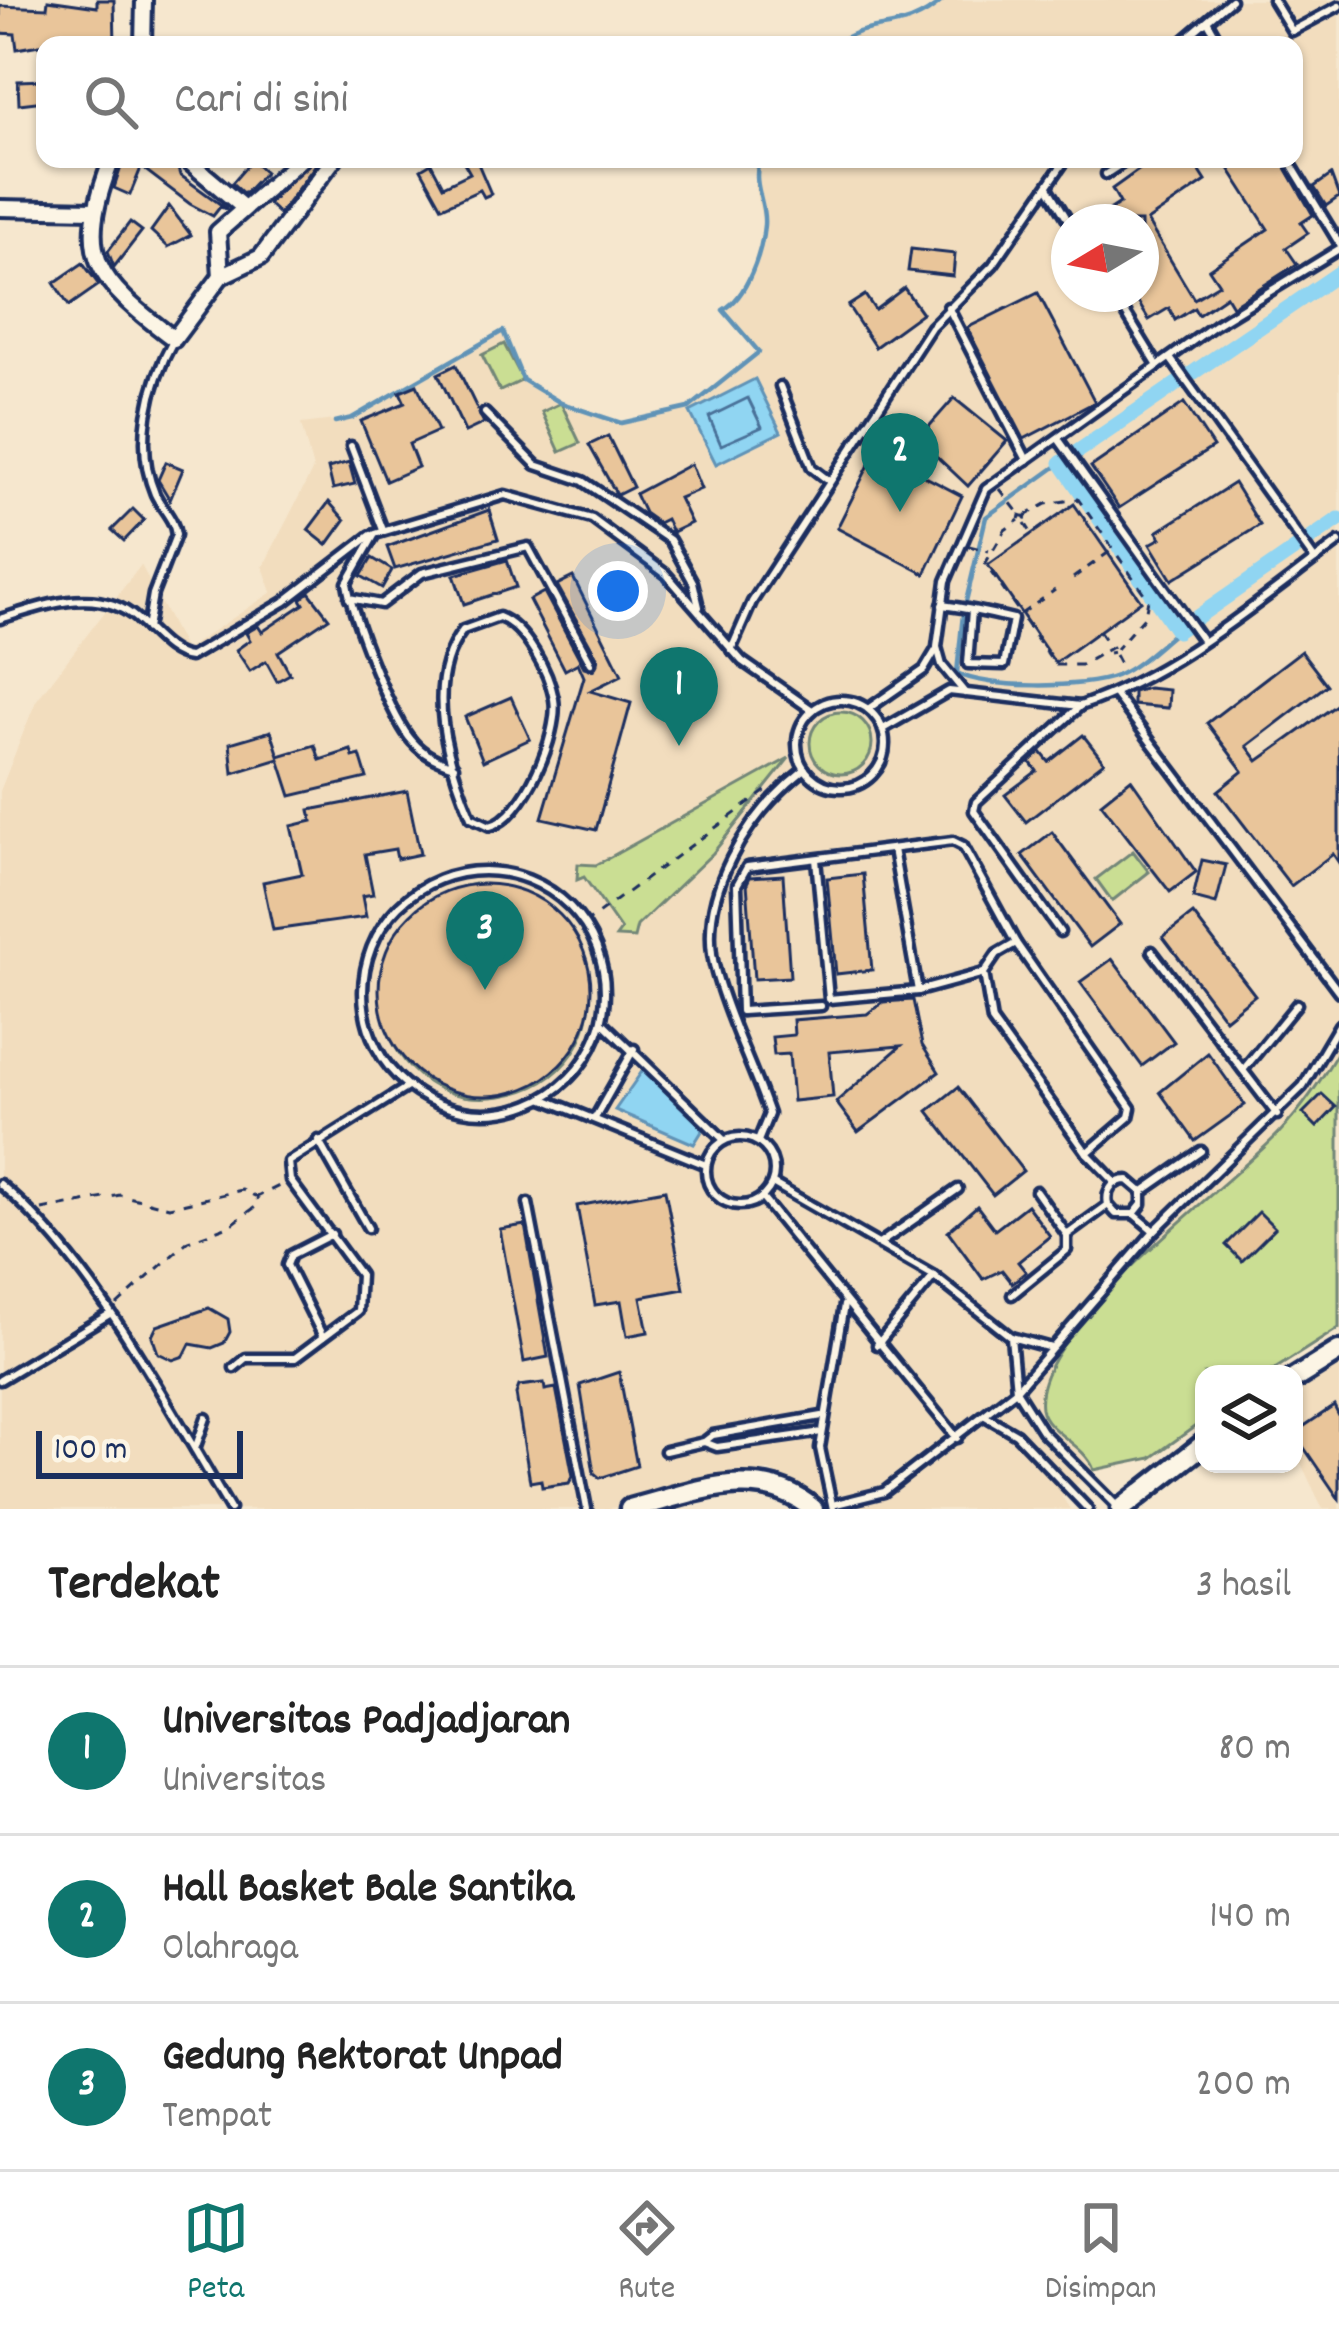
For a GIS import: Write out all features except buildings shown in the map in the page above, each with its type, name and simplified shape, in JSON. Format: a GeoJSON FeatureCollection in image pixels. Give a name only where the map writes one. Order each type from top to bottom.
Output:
{"type":"FeatureCollection","features":[{"type":"Feature","properties":{"kind":"main road"},"geometry":{"type":"LineString","coordinates":[[1303,1374],[1339,1352]]}},
{"type":"Feature","properties":{"kind":"main road"},"geometry":{"type":"LineString","coordinates":[[1120,1509],[1195,1451]]}},
{"type":"Feature","properties":{"kind":"main road"},"geometry":{"type":"LineString","coordinates":[[630,1509],[758,1481],[790,1489],[813,1509]]}},
{"type":"Feature","properties":{"kind":"street"},"geometry":{"type":"LineString","coordinates":[[143,36],[144,0]]}},
{"type":"Feature","properties":{"kind":"street"},"geometry":{"type":"LineString","coordinates":[[109,168],[93,210],[96,262],[124,300],[175,339],[221,276],[261,257],[327,168]]}},
{"type":"Feature","properties":{"kind":"street"},"geometry":{"type":"LineString","coordinates":[[197,168],[244,208]]}},
{"type":"Feature","properties":{"kind":"street"},"geometry":{"type":"LineString","coordinates":[[221,276],[218,232],[291,168]]}},
{"type":"Feature","properties":{"kind":"street"},"geometry":{"type":"LineString","coordinates":[[0,208],[93,210]]}},
{"type":"Feature","properties":{"kind":"lane"},"geometry":{"type":"LineString","coordinates":[[1190,36],[1231,0]]}},
{"type":"Feature","properties":{"kind":"lane"},"geometry":{"type":"LineString","coordinates":[[1273,0],[1292,32],[1339,6]]}},
{"type":"Feature","properties":{"kind":"lane"},"geometry":{"type":"LineString","coordinates":[[1208,22],[1216,36]]}},
{"type":"Feature","properties":{"kind":"lane"},"geometry":{"type":"LineString","coordinates":[[731,650],[752,602],[948,307],[993,265],[1060,168]]}},
{"type":"Feature","properties":{"kind":"lane"},"geometry":{"type":"LineString","coordinates":[[1106,173],[1114,168]]}},
{"type":"Feature","properties":{"kind":"lane"},"geometry":{"type":"LineString","coordinates":[[965,693],[942,665],[937,647],[942,605],[976,503],[995,483],[1169,357],[1339,246],[1293,168]]}},
{"type":"Feature","properties":{"kind":"lane"},"geometry":{"type":"LineString","coordinates":[[1048,187],[1059,204]]}},
{"type":"Feature","properties":{"kind":"lane"},"geometry":{"type":"LineString","coordinates":[[948,307],[1027,460]]}},
{"type":"Feature","properties":{"kind":"lane"},"geometry":{"type":"LineString","coordinates":[[1125,312],[1158,366]]}},
{"type":"Feature","properties":{"kind":"lane"},"geometry":{"type":"LineString","coordinates":[[147,629],[153,594],[176,535],[175,523],[156,497],[146,436],[160,364],[175,339]]}},
{"type":"Feature","properties":{"kind":"lane"},"geometry":{"type":"LineString","coordinates":[[1169,357],[1313,557]]}},
{"type":"Feature","properties":{"kind":"lane"},"geometry":{"type":"LineString","coordinates":[[780,386],[812,468],[829,482]]}},
{"type":"Feature","properties":{"kind":"lane"},"geometry":{"type":"LineString","coordinates":[[485,412],[536,465],[583,482],[670,540],[693,582],[700,612]]}},
{"type":"Feature","properties":{"kind":"lane"},"geometry":{"type":"LineString","coordinates":[[1059,440],[1199,636]]}},
{"type":"Feature","properties":{"kind":"lane"},"geometry":{"type":"LineString","coordinates":[[351,446],[379,532]]}},
{"type":"Feature","properties":{"kind":"lane"},"geometry":{"type":"LineString","coordinates":[[0,619],[60,601],[99,602],[132,614],[183,657],[208,651],[379,532],[491,497],[539,500],[613,531],[666,574],[731,650],[812,710]]}},
{"type":"Feature","properties":{"kind":"lane"},"geometry":{"type":"LineString","coordinates":[[379,532],[349,574],[349,598],[408,737],[433,758],[454,766]]}},
{"type":"Feature","properties":{"kind":"lane"},"geometry":{"type":"LineString","coordinates":[[1060,932],[974,811],[976,802],[1080,706],[1114,692],[1335,545],[1339,560]]}},
{"type":"Feature","properties":{"kind":"lane"},"geometry":{"type":"LineString","coordinates":[[349,598],[381,604],[422,573],[528,548],[591,663]]}},
{"type":"Feature","properties":{"kind":"lane"},"geometry":{"type":"LineString","coordinates":[[942,605],[958,607],[971,609],[1016,616],[1004,665],[968,664],[971,609]]}},
{"type":"Feature","properties":{"kind":"lane"},"geometry":{"type":"LineString","coordinates":[[499,617],[518,631],[545,672],[554,699],[544,751],[522,797],[495,826],[471,818],[454,766],[442,701],[447,658],[464,630],[499,617]]}},
{"type":"Feature","properties":{"kind":"lane"},"geometry":{"type":"LineString","coordinates":[[868,709],[924,670],[937,647]]}},
{"type":"Feature","properties":{"kind":"lane"},"geometry":{"type":"LineString","coordinates":[[883,729],[941,692],[1080,706]]}},
{"type":"Feature","properties":{"kind":"lane"},"geometry":{"type":"LineString","coordinates":[[1114,692],[1339,992]]}},
{"type":"Feature","properties":{"kind":"lane"},"geometry":{"type":"LineString","coordinates":[[838,700],[868,709],[883,729],[882,759],[862,782],[830,787],[805,769],[798,735],[812,710],[838,700]]}},
{"type":"Feature","properties":{"kind":"lane"},"geometry":{"type":"LineString","coordinates":[[758,1141],[769,1114],[714,965],[720,893],[742,833],[805,769]]}},
{"type":"Feature","properties":{"kind":"lane"},"geometry":{"type":"LineString","coordinates":[[741,1011],[740,874],[747,867],[946,839],[963,846],[1016,943],[1131,1108],[1129,1117],[1087,1153]]}},
{"type":"Feature","properties":{"kind":"lane"},"geometry":{"type":"LineString","coordinates":[[892,848],[918,991]]}},
{"type":"Feature","properties":{"kind":"lane"},"geometry":{"type":"LineString","coordinates":[[815,858],[829,999],[918,991],[984,973],[997,954],[1016,943]]}},
{"type":"Feature","properties":{"kind":"lane"},"geometry":{"type":"LineString","coordinates":[[476,870],[518,875],[555,894],[584,924],[599,954],[605,988],[602,1022],[590,1052],[544,1099],[511,1112],[476,1114],[442,1107],[409,1086],[382,1059],[365,1020],[363,978],[375,938],[400,904],[435,880],[476,870]]}},
{"type":"Feature","properties":{"kind":"lane"},"geometry":{"type":"LineString","coordinates":[[1152,951],[1277,1115]]}},
{"type":"Feature","properties":{"kind":"lane"},"geometry":{"type":"LineString","coordinates":[[984,973],[992,1021],[1087,1153],[1116,1183]]}},
{"type":"Feature","properties":{"kind":"lane"},"geometry":{"type":"LineString","coordinates":[[1243,1070],[1297,1004]]}},
{"type":"Feature","properties":{"kind":"lane"},"geometry":{"type":"LineString","coordinates":[[731,1011],[821,1006]]}},
{"type":"Feature","properties":{"kind":"lane"},"geometry":{"type":"LineString","coordinates":[[602,1022],[724,1140]]}},
{"type":"Feature","properties":{"kind":"lane"},"geometry":{"type":"LineString","coordinates":[[844,1305],[821,1432],[822,1459],[835,1506],[875,1497],[1016,1390],[1154,1231],[1277,1115],[1329,1049],[1339,1025]]}},
{"type":"Feature","properties":{"kind":"lane"},"geometry":{"type":"LineString","coordinates":[[595,1118],[634,1048]]}},
{"type":"Feature","properties":{"kind":"lane"},"geometry":{"type":"LineString","coordinates":[[234,1368],[246,1358],[295,1358],[358,1311],[360,1275],[286,1171],[293,1154],[409,1086]]}},
{"type":"Feature","properties":{"kind":"lane"},"geometry":{"type":"LineString","coordinates":[[544,1099],[706,1165]]}},
{"type":"Feature","properties":{"kind":"lane"},"geometry":{"type":"LineString","coordinates":[[736,1136],[758,1141],[773,1160],[772,1183],[762,1198],[745,1205],[726,1202],[712,1190],[706,1165],[724,1140],[736,1136]]}},
{"type":"Feature","properties":{"kind":"lane"},"geometry":{"type":"LineString","coordinates":[[318,1140],[368,1228]]}},
{"type":"Feature","properties":{"kind":"lane"},"geometry":{"type":"LineString","coordinates":[[1142,1192],[1201,1151]]}},
{"type":"Feature","properties":{"kind":"lane"},"geometry":{"type":"LineString","coordinates":[[1134,1214],[1142,1204],[1142,1192],[1128,1180],[1116,1183],[1108,1192],[1108,1205],[1116,1214],[1134,1214],[1154,1231]]}},
{"type":"Feature","properties":{"kind":"lane"},"geometry":{"type":"LineString","coordinates":[[772,1183],[934,1276],[1011,1337],[1052,1348]]}},
{"type":"Feature","properties":{"kind":"lane"},"geometry":{"type":"LineString","coordinates":[[0,1184],[34,1210],[108,1315],[230,1509]]}},
{"type":"Feature","properties":{"kind":"lane"},"geometry":{"type":"LineString","coordinates":[[879,1244],[958,1189]]}},
{"type":"Feature","properties":{"kind":"lane"},"geometry":{"type":"LineString","coordinates":[[1012,1295],[1067,1250],[1067,1235],[1036,1190]]}},
{"type":"Feature","properties":{"kind":"lane"},"geometry":{"type":"LineString","coordinates":[[762,1198],[844,1305],[957,1438]]}},
{"type":"Feature","properties":{"kind":"lane"},"geometry":{"type":"LineString","coordinates":[[528,1203],[586,1509]]}},
{"type":"Feature","properties":{"kind":"lane"},"geometry":{"type":"LineString","coordinates":[[1067,1235],[1108,1205]]}},
{"type":"Feature","properties":{"kind":"lane"},"geometry":{"type":"LineString","coordinates":[[322,1336],[287,1265],[291,1256],[332,1234]]}},
{"type":"Feature","properties":{"kind":"lane"},"geometry":{"type":"LineString","coordinates":[[877,1345],[934,1276]]}},
{"type":"Feature","properties":{"kind":"lane"},"geometry":{"type":"LineString","coordinates":[[0,1380],[108,1315]]}},
{"type":"Feature","properties":{"kind":"lane"},"geometry":{"type":"LineString","coordinates":[[1011,1337],[1016,1390],[1042,1431],[1120,1509]]}},
{"type":"Feature","properties":{"kind":"lane"},"geometry":{"type":"LineString","coordinates":[[665,1451],[704,1442],[712,1435],[822,1416]]}},
{"type":"Feature","properties":{"kind":"lane"},"geometry":{"type":"LineString","coordinates":[[985,1416],[1016,1434],[1088,1509]]}},
{"type":"Feature","properties":{"kind":"lane"},"geometry":{"type":"LineString","coordinates":[[194,1450],[206,1418]]}},
{"type":"Feature","properties":{"kind":"lane"},"geometry":{"type":"LineString","coordinates":[[746,1443],[760,1426]]}},
{"type":"Feature","properties":{"kind":"lane"},"geometry":{"type":"LineString","coordinates":[[704,1442],[717,1447],[821,1432]]}},
{"type":"Feature","properties":{"kind":"path"},"geometry":{"type":"LineString","coordinates":[[995,483],[1032,534]]}},
{"type":"Feature","properties":{"kind":"path"},"geometry":{"type":"LineString","coordinates":[[1078,499],[1113,549],[1148,607],[1112,650],[1075,667],[1055,665],[1016,616],[986,564],[990,552],[1022,518],[1046,504],[1078,499]]}},
{"type":"Feature","properties":{"kind":"path"},"geometry":{"type":"LineString","coordinates":[[959,543],[990,552]]}},
{"type":"Feature","properties":{"kind":"path"},"geometry":{"type":"LineString","coordinates":[[1073,578],[1113,549]]}},
{"type":"Feature","properties":{"kind":"path"},"geometry":{"type":"LineString","coordinates":[[1016,616],[1055,590]]}},
{"type":"Feature","properties":{"kind":"path"},"geometry":{"type":"LineString","coordinates":[[1099,631],[1123,668]]}},
{"type":"Feature","properties":{"kind":"path"},"geometry":{"type":"LineString","coordinates":[[584,924],[766,790]]}},
{"type":"Feature","properties":{"kind":"path"},"geometry":{"type":"LineString","coordinates":[[108,1315],[188,1241],[252,1212],[257,1197],[290,1180]]}},
{"type":"Feature","properties":{"kind":"path"},"geometry":{"type":"LineString","coordinates":[[34,1210],[77,1207],[121,1195],[170,1207],[242,1190],[257,1197]]}},
{"type":"Feature","properties":{"kind":"shaded area"},"geometry":{"type":"Polygon","coordinates":[[[943,0],[1339,0],[1339,1328],[1281,1365],[1195,1365],[1195,1426],[1151,1458],[1094,1470],[1062,1497],[1070,1509],[845,1509],[769,1471],[687,1479],[668,1493],[609,1509],[0,1509],[0,791],[36,701],[141,565],[185,650],[272,592],[263,567],[313,469],[301,424],[352,418],[503,331],[523,379],[561,403],[621,423],[689,408],[758,352],[723,310],[746,285],[764,228],[754,185],[757,168],[1303,168],[1303,36],[850,36],[862,29],[899,27],[943,0]]]}},
{"type":"Feature","properties":{"kind":"shaded area"},"geometry":{"type":"Polygon","coordinates":[[[1339,1360],[1339,1509],[1323,1509],[1303,1468],[1303,1386],[1339,1360]]]}},
{"type":"Feature","properties":{"kind":"green space"},"geometry":{"type":"Polygon","coordinates":[[[504,344],[523,380],[500,391],[482,355],[504,344]]]}},
{"type":"Feature","properties":{"kind":"green space"},"geometry":{"type":"Polygon","coordinates":[[[561,403],[580,443],[560,452],[542,412],[561,403]]]}},
{"type":"Feature","properties":{"kind":"green space"},"geometry":{"type":"Polygon","coordinates":[[[841,712],[863,721],[872,743],[863,765],[841,774],[819,765],[810,743],[819,721],[841,712]]]}},
{"type":"Feature","properties":{"kind":"green space"},"geometry":{"type":"Polygon","coordinates":[[[789,758],[713,853],[637,926],[634,938],[616,937],[621,930],[584,877],[577,880],[578,864],[596,865],[789,758]]]}},
{"type":"Feature","properties":{"kind":"green space"},"geometry":{"type":"Polygon","coordinates":[[[1133,851],[1149,872],[1112,901],[1096,879],[1133,851]]]}},
{"type":"Feature","properties":{"kind":"green space"},"geometry":{"type":"Polygon","coordinates":[[[474,884],[520,892],[555,913],[578,945],[589,982],[587,1020],[572,1054],[543,1081],[501,1096],[455,1094],[419,1075],[394,1045],[382,1008],[383,969],[398,932],[428,902],[474,884]],[[478,913],[449,922],[426,940],[412,965],[408,995],[443,991],[453,965],[472,951],[494,950],[518,964],[538,952],[506,926],[482,927],[478,913]],[[542,958],[522,971],[525,997],[517,1014],[536,1029],[547,1008],[557,1010],[556,964],[547,967],[542,958]],[[445,1000],[410,1005],[412,1013],[428,1014],[430,1023],[420,1030],[429,1040],[447,1055],[469,1063],[506,1063],[509,1044],[531,1036],[512,1020],[492,1029],[468,1026],[445,1000]]]}},
{"type":"Feature","properties":{"kind":"green space"},"geometry":{"type":"Polygon","coordinates":[[[1339,1050],[1339,1328],[1281,1365],[1195,1365],[1195,1426],[1151,1458],[1094,1470],[1041,1408],[1046,1376],[1066,1340],[1137,1262],[1279,1133],[1339,1050]]]}},
{"type":"Feature","properties":{"kind":"water"},"geometry":{"type":"Polygon","coordinates":[[[755,379],[781,432],[716,464],[690,412],[755,379]]]}},
{"type":"Feature","properties":{"kind":"water"},"geometry":{"type":"Polygon","coordinates":[[[643,1070],[704,1128],[694,1144],[615,1110],[643,1070]]]}},
{"type":"Feature","properties":{"kind":"waterway"},"geometry":{"type":"LineString","coordinates":[[850,36],[913,19],[943,0]]}},
{"type":"Feature","properties":{"kind":"waterway"},"geometry":{"type":"LineString","coordinates":[[335,422],[352,418],[503,331],[523,380],[561,403],[621,423],[689,408],[759,352],[723,310],[746,285],[763,236],[758,168]]}},
{"type":"Feature","properties":{"kind":"waterway"},"geometry":{"type":"LineString","coordinates":[[1339,273],[1061,463],[1177,631],[1339,519]]}},
{"type":"Feature","properties":{"kind":"waterway"},"geometry":{"type":"LineString","coordinates":[[1061,463],[986,517],[963,614],[957,673],[1012,684],[1101,680],[1132,667],[1177,631]]}},
{"type":"Feature","properties":{"kind":"place","name":"Hall Basket Bale Santika"},"geometry":{"type":"Point","coordinates":[900,512]}},
{"type":"Feature","properties":{"kind":"place","name":"Universitas Padjadjaran"},"geometry":{"type":"Point","coordinates":[679,746]}},
{"type":"Feature","properties":{"kind":"place","name":"Gedung Rektorat Unpad"},"geometry":{"type":"Point","coordinates":[485,990]}}]}
